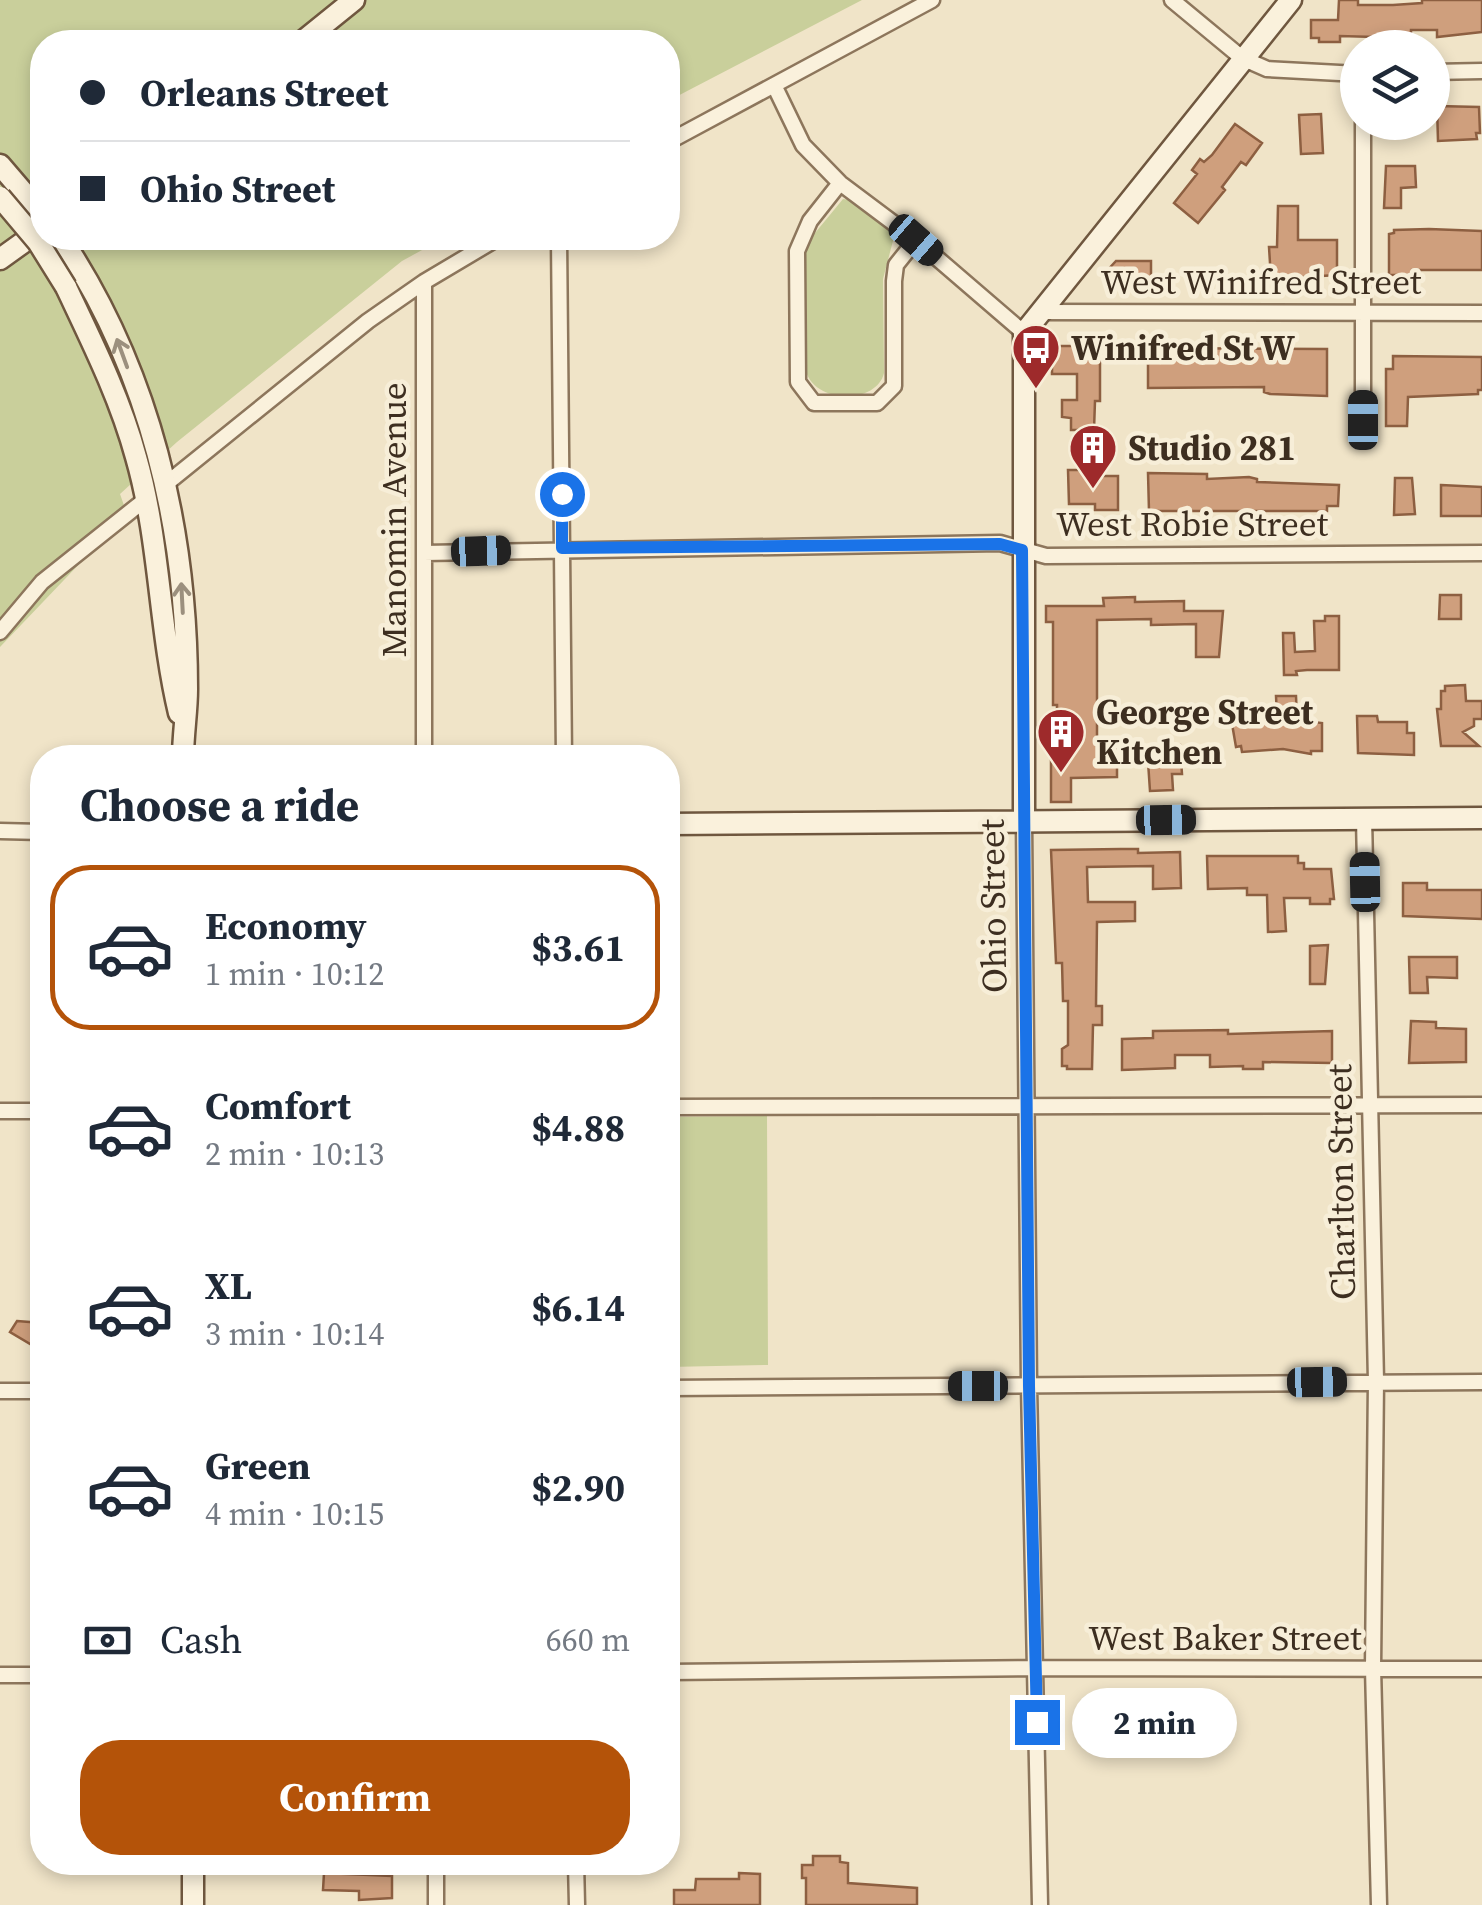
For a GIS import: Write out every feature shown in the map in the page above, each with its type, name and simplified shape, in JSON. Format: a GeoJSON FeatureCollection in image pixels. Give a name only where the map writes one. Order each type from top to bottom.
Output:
{"type":"FeatureCollection","features":[{"type":"Feature","properties":{"kind":"street"},"geometry":{"type":"LineString","coordinates":[[317,30],[354,0]]}},
{"type":"Feature","properties":{"kind":"street"},"geometry":{"type":"LineString","coordinates":[[680,136],[932,0]]}},
{"type":"Feature","properties":{"kind":"street"},"geometry":{"type":"LineString","coordinates":[[1172,0],[1242,58],[1266,69],[1340,73]]}},
{"type":"Feature","properties":{"kind":"street"},"geometry":{"type":"LineString","coordinates":[[774,85],[804,145],[840,183],[916,240],[1024,333],[1291,0]]}},
{"type":"Feature","properties":{"kind":"street"},"geometry":{"type":"LineString","coordinates":[[1450,72],[1482,71]]}},
{"type":"Feature","properties":{"kind":"street"},"geometry":{"type":"LineString","coordinates":[[1362,140],[1363,420]]}},
{"type":"Feature","properties":{"kind":"street"},"geometry":{"type":"LineString","coordinates":[[0,165],[30,200]]}},
{"type":"Feature","properties":{"kind":"street"},"geometry":{"type":"LineString","coordinates":[[840,183],[810,221],[797,251],[798,382],[814,403],[877,403],[894,386],[896,265],[916,240]]}},
{"type":"Feature","properties":{"kind":"street"},"geometry":{"type":"LineString","coordinates":[[0,197],[30,233]]}},
{"type":"Feature","properties":{"kind":"street"},"geometry":{"type":"LineString","coordinates":[[0,258],[30,237]]}},
{"type":"Feature","properties":{"kind":"street"},"geometry":{"type":"LineString","coordinates":[[43,250],[66,287],[108,378],[137,458],[183,730]]}},
{"type":"Feature","properties":{"kind":"street"},"geometry":{"type":"LineString","coordinates":[[68,250],[108,315],[166,484],[177,533],[182,588],[187,692],[183,745]]}},
{"type":"Feature","properties":{"kind":"street"},"geometry":{"type":"LineString","coordinates":[[166,484],[368,321],[478,250]]}},
{"type":"Feature","properties":{"kind":"street"},"geometry":{"type":"LineString","coordinates":[[559,250],[564,745]]}},
{"type":"Feature","properties":{"kind":"street","name":"Manomin Avenue"},"geometry":{"type":"LineString","coordinates":[[424,282],[424,745]]}},
{"type":"Feature","properties":{"kind":"street","name":"West Winifred Street"},"geometry":{"type":"LineString","coordinates":[[1040,312],[1482,313]]}},
{"type":"Feature","properties":{"kind":"street","name":"Ohio Street"},"geometry":{"type":"LineString","coordinates":[[1024,333],[1022,550],[1029,1386],[1040,1905]]}},
{"type":"Feature","properties":{"kind":"street"},"geometry":{"type":"LineString","coordinates":[[0,632],[42,582],[146,500]]}},
{"type":"Feature","properties":{"kind":"street","name":"West Robie Street"},"geometry":{"type":"LineString","coordinates":[[424,553],[1000,544],[1046,556],[1482,554]]}},
{"type":"Feature","properties":{"kind":"street","name":"Charlton Street"},"geometry":{"type":"LineString","coordinates":[[1364,818],[1376,1380],[1374,1668],[1379,1905]]}},
{"type":"Feature","properties":{"kind":"street"},"geometry":{"type":"LineString","coordinates":[[680,824],[1482,818]]}},
{"type":"Feature","properties":{"kind":"street"},"geometry":{"type":"LineString","coordinates":[[0,831],[30,832]]}},
{"type":"Feature","properties":{"kind":"street"},"geometry":{"type":"LineString","coordinates":[[680,1107],[1482,1105]]}},
{"type":"Feature","properties":{"kind":"street"},"geometry":{"type":"LineString","coordinates":[[0,1111],[30,1111]]}},
{"type":"Feature","properties":{"kind":"street"},"geometry":{"type":"LineString","coordinates":[[680,1388],[1482,1382]]}},
{"type":"Feature","properties":{"kind":"street"},"geometry":{"type":"LineString","coordinates":[[0,1391],[30,1391]]}},
{"type":"Feature","properties":{"kind":"street","name":"West Baker Street"},"geometry":{"type":"LineString","coordinates":[[680,1672],[1482,1669]]}},
{"type":"Feature","properties":{"kind":"street"},"geometry":{"type":"LineString","coordinates":[[0,1675],[30,1675]]}},
{"type":"Feature","properties":{"kind":"street"},"geometry":{"type":"LineString","coordinates":[[193,1875],[193,1905]]}},
{"type":"Feature","properties":{"kind":"street"},"geometry":{"type":"LineString","coordinates":[[436,1875],[436,1905]]}},
{"type":"Feature","properties":{"kind":"street"},"geometry":{"type":"LineString","coordinates":[[576,1875],[577,1905]]}},
{"type":"Feature","properties":{"kind":"green space"},"geometry":{"type":"Polygon","coordinates":[[[0,0],[862,0],[680,95],[680,30],[30,30],[30,250],[422,250],[402,261],[177,442],[120,494],[127,514],[0,647],[0,0]]]}},
{"type":"Feature","properties":{"kind":"green space"},"geometry":{"type":"Polygon","coordinates":[[[843,199],[873,212],[894,237],[883,279],[884,373],[870,391],[844,396],[819,388],[805,367],[806,244],[843,199]]]}},
{"type":"Feature","properties":{"kind":"green space"},"geometry":{"type":"Polygon","coordinates":[[[767,1116],[768,1365],[680,1367],[680,1117],[767,1116]]]}},
{"type":"Feature","properties":{"kind":"building"},"geometry":{"type":"Polygon","coordinates":[[[1339,0],[1358,0],[1358,5],[1393,5],[1422,0],[1482,0],[1482,32],[1450,36],[1450,30],[1340,30],[1340,42],[1311,38],[1311,20],[1338,20],[1339,0]]]}},
{"type":"Feature","properties":{"kind":"building"},"geometry":{"type":"Polygon","coordinates":[[[1450,106],[1479,107],[1477,139],[1438,141],[1450,140],[1450,106]]]}},
{"type":"Feature","properties":{"kind":"building"},"geometry":{"type":"Polygon","coordinates":[[[1321,114],[1323,153],[1301,154],[1299,115],[1321,114]]]}},
{"type":"Feature","properties":{"kind":"building"},"geometry":{"type":"Polygon","coordinates":[[[1235,124],[1262,143],[1246,165],[1241,162],[1222,187],[1225,190],[1198,223],[1174,203],[1197,174],[1192,170],[1200,159],[1204,162],[1212,155],[1235,124]]]}},
{"type":"Feature","properties":{"kind":"building"},"geometry":{"type":"Polygon","coordinates":[[[1386,166],[1415,166],[1416,187],[1401,188],[1401,208],[1384,208],[1386,166]]]}},
{"type":"Feature","properties":{"kind":"building"},"geometry":{"type":"Polygon","coordinates":[[[1278,206],[1298,206],[1298,240],[1337,240],[1337,275],[1271,279],[1269,247],[1277,247],[1278,206]]]}},
{"type":"Feature","properties":{"kind":"building"},"geometry":{"type":"Polygon","coordinates":[[[1394,230],[1482,231],[1482,270],[1412,270],[1412,275],[1389,275],[1389,234],[1394,230]]]}},
{"type":"Feature","properties":{"kind":"building"},"geometry":{"type":"Polygon","coordinates":[[[1116,261],[1151,261],[1151,278],[1144,278],[1144,285],[1131,288],[1106,288],[1103,275],[1116,261]]]}},
{"type":"Feature","properties":{"kind":"building"},"geometry":{"type":"Polygon","coordinates":[[[1052,346],[1100,346],[1100,401],[1095,401],[1094,430],[1071,430],[1071,418],[1062,417],[1062,400],[1077,400],[1077,374],[1052,374],[1052,346]]]}},
{"type":"Feature","properties":{"kind":"building"},"geometry":{"type":"Polygon","coordinates":[[[1148,348],[1327,349],[1327,396],[1270,394],[1264,392],[1264,387],[1148,388],[1148,348]]]}},
{"type":"Feature","properties":{"kind":"building"},"geometry":{"type":"Polygon","coordinates":[[[1393,356],[1482,357],[1482,390],[1478,394],[1408,397],[1407,426],[1386,426],[1386,369],[1393,369],[1393,356]]]}},
{"type":"Feature","properties":{"kind":"building","name":"Studio 281"},"geometry":{"type":"Polygon","coordinates":[[[1068,470],[1100,470],[1100,476],[1118,476],[1118,510],[1095,510],[1095,504],[1069,504],[1068,470]]]}},
{"type":"Feature","properties":{"kind":"building"},"geometry":{"type":"Polygon","coordinates":[[[1148,473],[1339,485],[1338,506],[1327,506],[1327,511],[1149,511],[1148,473]]]}},
{"type":"Feature","properties":{"kind":"building"},"geometry":{"type":"Polygon","coordinates":[[[1395,478],[1412,478],[1415,514],[1394,515],[1395,478]]]}},
{"type":"Feature","properties":{"kind":"building"},"geometry":{"type":"Polygon","coordinates":[[[1441,485],[1482,487],[1482,516],[1441,516],[1441,485]]]}},
{"type":"Feature","properties":{"kind":"building"},"geometry":{"type":"Polygon","coordinates":[[[1440,595],[1461,595],[1461,619],[1439,619],[1440,595]]]}},
{"type":"Feature","properties":{"kind":"building"},"geometry":{"type":"Polygon","coordinates":[[[1135,597],[1135,602],[1184,601],[1184,611],[1223,611],[1219,657],[1196,657],[1196,624],[1151,625],[1151,619],[1097,620],[1097,739],[1117,739],[1117,777],[1071,778],[1071,802],[1051,802],[1051,748],[1057,748],[1057,705],[1053,705],[1053,622],[1046,622],[1046,606],[1104,606],[1103,598],[1135,597]]]}},
{"type":"Feature","properties":{"kind":"building"},"geometry":{"type":"Polygon","coordinates":[[[1325,616],[1339,616],[1339,670],[1284,675],[1283,633],[1294,633],[1295,652],[1315,651],[1314,621],[1325,621],[1325,616]]]}},
{"type":"Feature","properties":{"kind":"building"},"geometry":{"type":"Polygon","coordinates":[[[1465,685],[1466,701],[1482,701],[1482,719],[1474,719],[1474,726],[1463,732],[1479,746],[1441,746],[1437,709],[1441,709],[1441,691],[1445,691],[1445,686],[1465,685]]]}},
{"type":"Feature","properties":{"kind":"building"},"geometry":{"type":"Polygon","coordinates":[[[1276,696],[1296,696],[1297,720],[1322,723],[1322,751],[1242,752],[1241,746],[1236,747],[1231,718],[1277,716],[1276,696]]]}},
{"type":"Feature","properties":{"kind":"building"},"geometry":{"type":"Polygon","coordinates":[[[1357,716],[1377,716],[1378,722],[1407,722],[1407,733],[1414,733],[1414,755],[1358,753],[1357,716]]]}},
{"type":"Feature","properties":{"kind":"building"},"geometry":{"type":"Polygon","coordinates":[[[1180,745],[1182,774],[1172,774],[1173,790],[1150,791],[1147,747],[1180,745]]]}},
{"type":"Feature","properties":{"kind":"building"},"geometry":{"type":"Polygon","coordinates":[[[1138,849],[1138,853],[1180,852],[1181,888],[1153,889],[1153,866],[1087,867],[1088,902],[1135,902],[1135,921],[1097,922],[1096,1006],[1102,1006],[1102,1025],[1093,1025],[1092,1069],[1067,1069],[1062,1066],[1062,1049],[1068,1045],[1068,1001],[1063,1001],[1062,963],[1056,963],[1051,850],[1138,849]]]}},
{"type":"Feature","properties":{"kind":"building"},"geometry":{"type":"Polygon","coordinates":[[[1207,856],[1298,856],[1304,869],[1331,869],[1334,899],[1330,899],[1330,904],[1310,904],[1310,898],[1284,898],[1286,931],[1268,932],[1267,895],[1247,895],[1247,888],[1208,889],[1207,856]]]}},
{"type":"Feature","properties":{"kind":"building"},"geometry":{"type":"Polygon","coordinates":[[[1403,883],[1427,883],[1427,890],[1482,890],[1482,919],[1403,916],[1403,883]]]}},
{"type":"Feature","properties":{"kind":"building"},"geometry":{"type":"Polygon","coordinates":[[[1328,945],[1325,984],[1310,984],[1310,946],[1328,945]]]}},
{"type":"Feature","properties":{"kind":"building"},"geometry":{"type":"Polygon","coordinates":[[[1409,957],[1457,957],[1457,978],[1427,977],[1428,993],[1410,993],[1409,957]]]}},
{"type":"Feature","properties":{"kind":"building"},"geometry":{"type":"Polygon","coordinates":[[[1411,1021],[1436,1022],[1436,1028],[1466,1029],[1466,1062],[1409,1063],[1411,1021]]]}},
{"type":"Feature","properties":{"kind":"building"},"geometry":{"type":"Polygon","coordinates":[[[1228,1030],[1228,1034],[1332,1031],[1332,1063],[1263,1062],[1263,1069],[1243,1069],[1210,1067],[1210,1055],[1175,1055],[1175,1068],[1122,1070],[1122,1039],[1153,1038],[1153,1031],[1228,1030]]]}},
{"type":"Feature","properties":{"kind":"building"},"geometry":{"type":"Polygon","coordinates":[[[17,1321],[30,1322],[30,1344],[10,1332],[17,1321]]]}},
{"type":"Feature","properties":{"kind":"building"},"geometry":{"type":"Polygon","coordinates":[[[813,1856],[840,1856],[840,1862],[848,1863],[848,1883],[917,1888],[917,1905],[806,1905],[802,1865],[813,1865],[813,1856]]]}},
{"type":"Feature","properties":{"kind":"building"},"geometry":{"type":"Polygon","coordinates":[[[739,1873],[760,1874],[760,1905],[674,1905],[674,1890],[695,1890],[696,1879],[739,1879],[739,1873]]]}},
{"type":"Feature","properties":{"kind":"building"},"geometry":{"type":"Polygon","coordinates":[[[324,1875],[392,1876],[392,1898],[359,1900],[359,1891],[323,1890],[324,1875]]]}},
{"type":"Feature","properties":{"kind":"place","name":"Winifred St W"},"geometry":{"type":"Point","coordinates":[1036,390]}},
{"type":"Feature","properties":{"kind":"place","name":"Studio 281"},"geometry":{"type":"Point","coordinates":[1093,490]}},
{"type":"Feature","properties":{"kind":"place","name":"George Street Kitchen"},"geometry":{"type":"Point","coordinates":[1061,774]}},
{"type":"Feature","properties":{"kind":"route"},"geometry":{"type":"LineString","coordinates":[[562,494],[562,548],[1000,544],[1022,550],[1029,1386],[1037,1722]]}}]}
